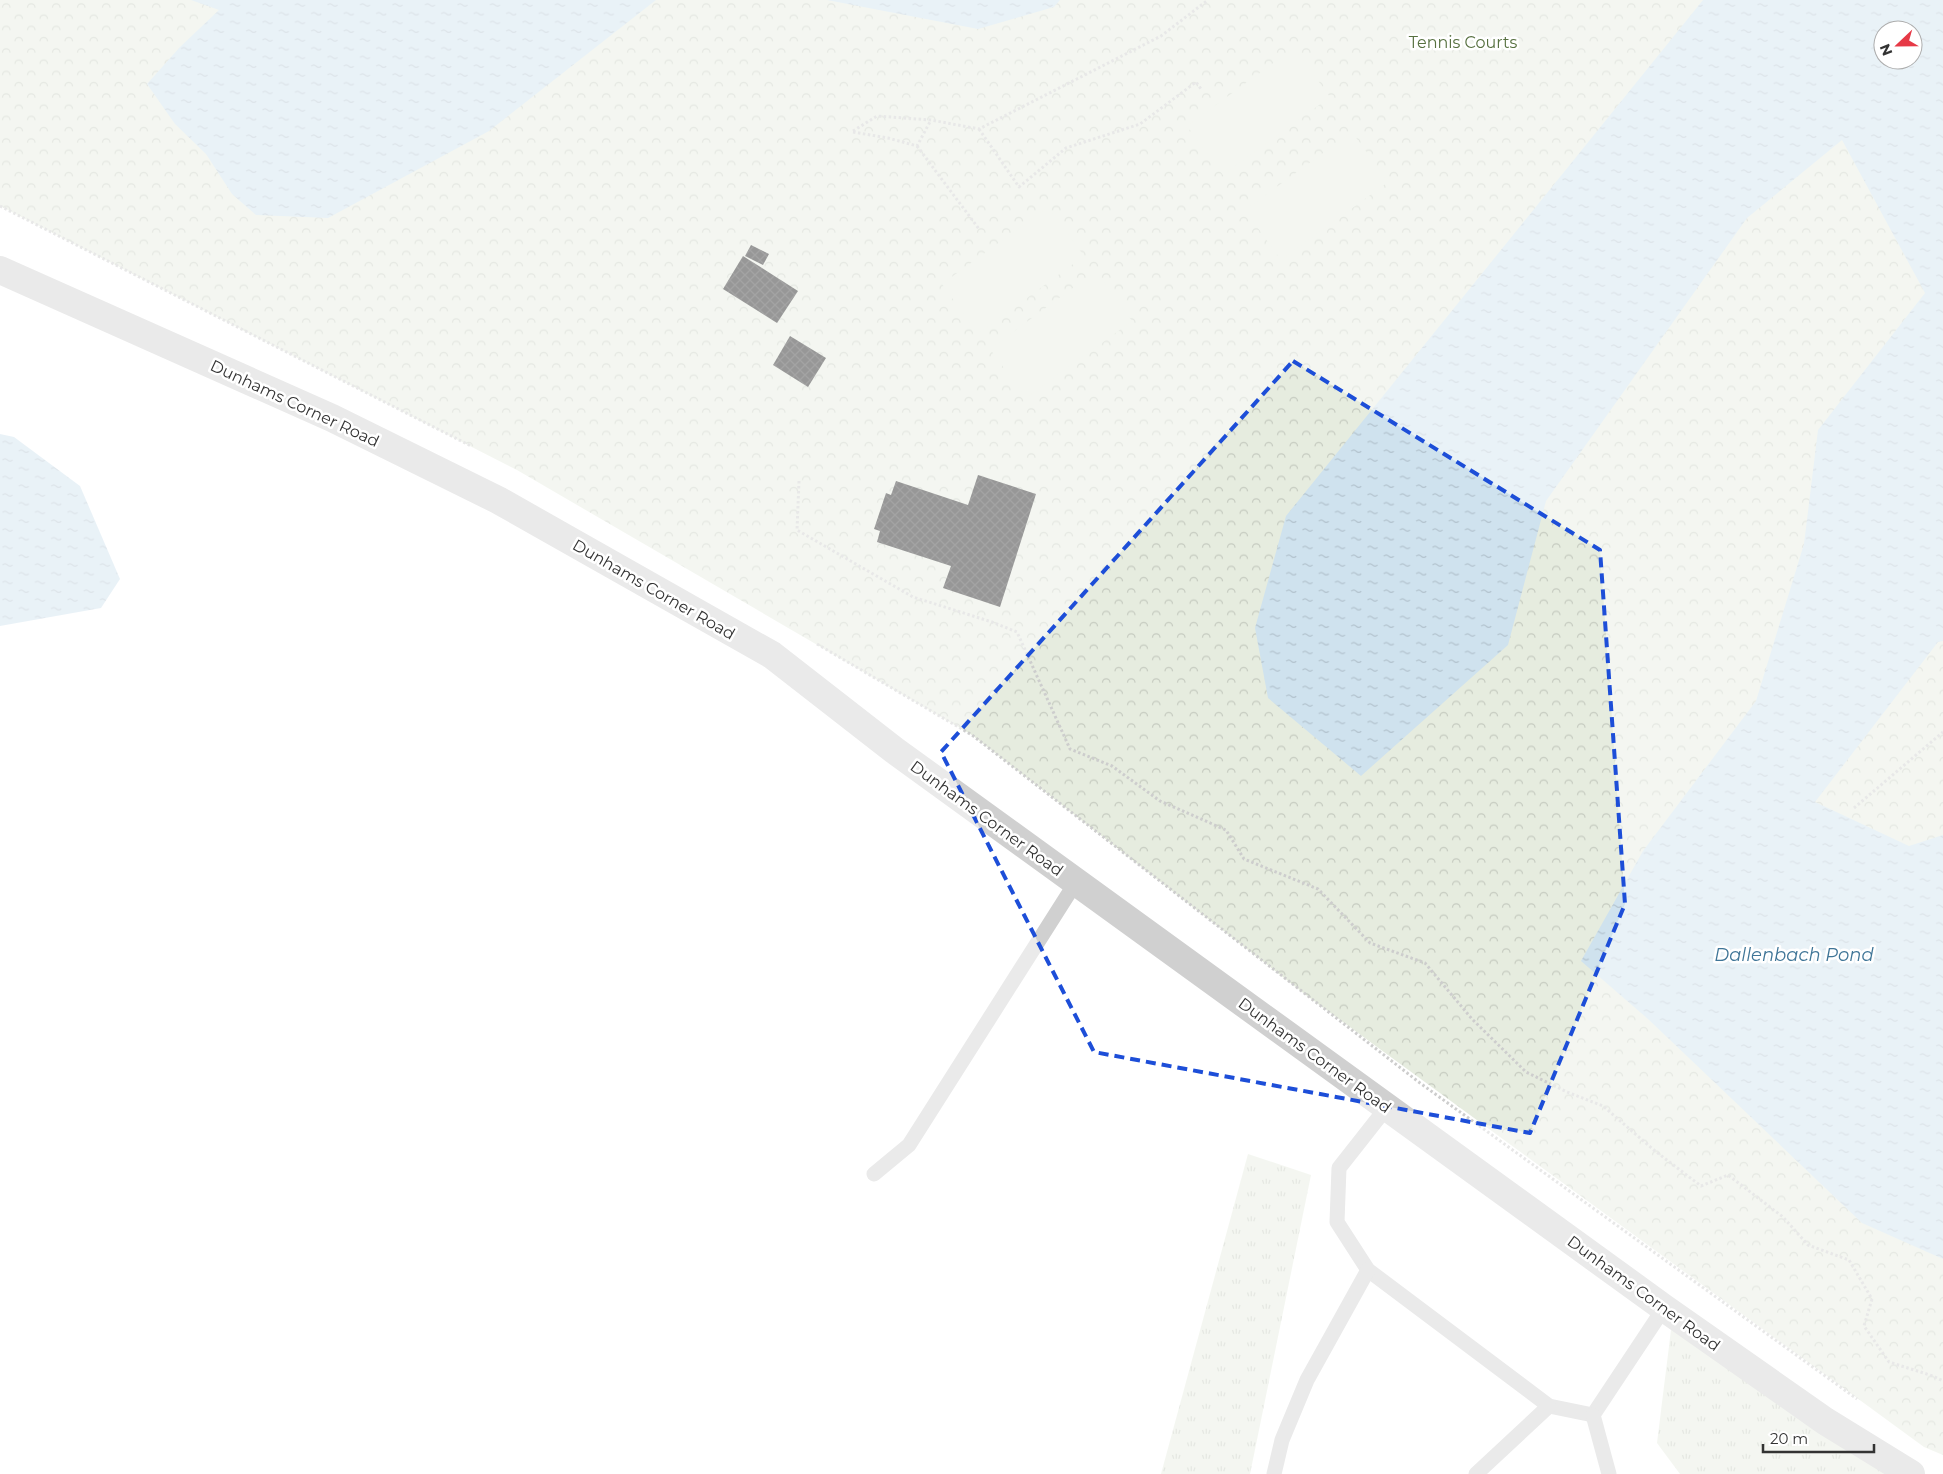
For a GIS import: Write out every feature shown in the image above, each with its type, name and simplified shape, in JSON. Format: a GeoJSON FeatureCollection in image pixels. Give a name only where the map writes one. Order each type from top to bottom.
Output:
{"type":"FeatureCollection","features":[{"type":"Feature","properties":{"kind":"street","name":"Dunhams Corner Road"},"geometry":{"type":"LineString","coordinates":[[0,270],[332,418],[498,500],[772,655],[894,750],[1664,1308],[1825,1421],[1911,1474]]}},
{"type":"Feature","properties":{"kind":"lane"},"geometry":{"type":"LineString","coordinates":[[874,1174],[908,1145],[1076,882]]}},
{"type":"Feature","properties":{"kind":"lane"},"geometry":{"type":"LineString","coordinates":[[1387,1107],[1339,1168],[1337,1222],[1368,1270],[1549,1406],[1592,1415]]}},
{"type":"Feature","properties":{"kind":"lane"},"geometry":{"type":"LineString","coordinates":[[1274,1474],[1282,1440],[1307,1380],[1368,1270]]}},
{"type":"Feature","properties":{"kind":"lane"},"geometry":{"type":"LineString","coordinates":[[1592,1415],[1664,1308]]}},
{"type":"Feature","properties":{"kind":"lane"},"geometry":{"type":"LineString","coordinates":[[1476,1474],[1549,1406]]}},
{"type":"Feature","properties":{"kind":"lane"},"geometry":{"type":"LineString","coordinates":[[1592,1415],[1609,1474]]}},
{"type":"Feature","properties":{"kind":"path"},"geometry":{"type":"LineString","coordinates":[[979,229],[916,146],[888,138],[853,132],[877,116],[931,120],[979,129],[1160,36],[1208,0]]}},
{"type":"Feature","properties":{"kind":"path"},"geometry":{"type":"LineString","coordinates":[[979,129],[1019,187],[1066,148],[1140,124],[1196,82],[1201,89]]}},
{"type":"Feature","properties":{"kind":"path"},"geometry":{"type":"LineString","coordinates":[[916,146],[931,120]]}},
{"type":"Feature","properties":{"kind":"path"},"geometry":{"type":"LineString","coordinates":[[799,481],[797,530],[913,597],[992,622],[1017,632],[1070,749],[1112,766],[1160,801],[1226,830],[1244,859],[1318,889],[1370,943],[1425,963],[1472,1019],[1526,1072],[1567,1092],[1603,1106],[1701,1186],[1728,1175],[1783,1217],[1808,1244],[1849,1260],[1872,1299],[1864,1326],[1889,1362],[1943,1381]]}},
{"type":"Feature","properties":{"kind":"path"},"geometry":{"type":"LineString","coordinates":[[1854,808],[1943,732]]}},
{"type":"Feature","properties":{"kind":"highlighted area"},"geometry":{"type":"Polygon","coordinates":[[[1293,361],[1600,550],[1625,904],[1530,1133],[1094,1052],[941,752],[1293,361]]]}},
{"type":"Feature","properties":{"kind":"green space","name":"Tennis Courts"},"geometry":{"type":"Polygon","coordinates":[[[0,0],[1943,0],[1943,1455],[1924,1447],[1306,995],[972,735],[517,470],[0,206],[0,0]]]}},
{"type":"Feature","properties":{"kind":"green space"},"geometry":{"type":"Polygon","coordinates":[[[1294,48],[1330,97],[1223,175],[1187,126],[1294,48]]]}},
{"type":"Feature","properties":{"kind":"green space"},"geometry":{"type":"Polygon","coordinates":[[[1352,132],[1388,182],[1281,260],[1245,210],[1352,132]]]}},
{"type":"Feature","properties":{"kind":"green space"},"geometry":{"type":"Polygon","coordinates":[[[1048,207],[1084,256],[978,334],[942,284],[1048,207]]]}},
{"type":"Feature","properties":{"kind":"green space"},"geometry":{"type":"Polygon","coordinates":[[[1096,271],[1132,321],[1026,398],[990,349],[1096,271]]]}},
{"type":"Feature","properties":{"kind":"green space"},"geometry":{"type":"Polygon","coordinates":[[[1248,1154],[1311,1175],[1250,1474],[1161,1474],[1248,1154]]]}},
{"type":"Feature","properties":{"kind":"green space"},"geometry":{"type":"Polygon","coordinates":[[[1673,1314],[1911,1474],[1680,1474],[1657,1443],[1673,1314]]]}},
{"type":"Feature","properties":{"kind":"water"},"geometry":{"type":"Polygon","coordinates":[[[191,0],[656,0],[489,131],[328,218],[256,215],[232,194],[206,154],[175,124],[147,84],[180,47],[219,10],[191,0]]]}},
{"type":"Feature","properties":{"kind":"water"},"geometry":{"type":"Polygon","coordinates":[[[827,0],[1060,0],[1054,7],[978,29],[827,0]]]}},
{"type":"Feature","properties":{"kind":"water","name":"Dallenbach Pond"},"geometry":{"type":"Polygon","coordinates":[[[1703,0],[1943,0],[1943,641],[1938,642],[1815,802],[1909,846],[1943,835],[1943,1259],[1862,1223],[1648,1019],[1581,961],[1643,851],[1756,701],[1804,544],[1818,430],[1925,293],[1842,140],[1747,218],[1546,501],[1508,645],[1361,776],[1268,698],[1255,628],[1286,516],[1703,0]]]}},
{"type":"Feature","properties":{"kind":"water"},"geometry":{"type":"Polygon","coordinates":[[[0,434],[14,437],[80,486],[120,579],[101,608],[0,626],[0,434]]]}},
{"type":"Feature","properties":{"kind":"building"},"geometry":{"type":"Polygon","coordinates":[[[751,245],[769,254],[763,265],[745,256],[751,245]]]}},
{"type":"Feature","properties":{"kind":"building"},"geometry":{"type":"Polygon","coordinates":[[[743,256],[798,291],[777,323],[723,289],[743,256]]]}},
{"type":"Feature","properties":{"kind":"building"},"geometry":{"type":"Polygon","coordinates":[[[790,336],[826,358],[808,387],[773,365],[790,336]]]}},
{"type":"Feature","properties":{"kind":"building"},"geometry":{"type":"Polygon","coordinates":[[[978,475],[1036,494],[1000,607],[943,588],[951,566],[877,542],[880,531],[874,529],[886,493],[891,495],[896,481],[968,505],[978,475]]]}}]}
